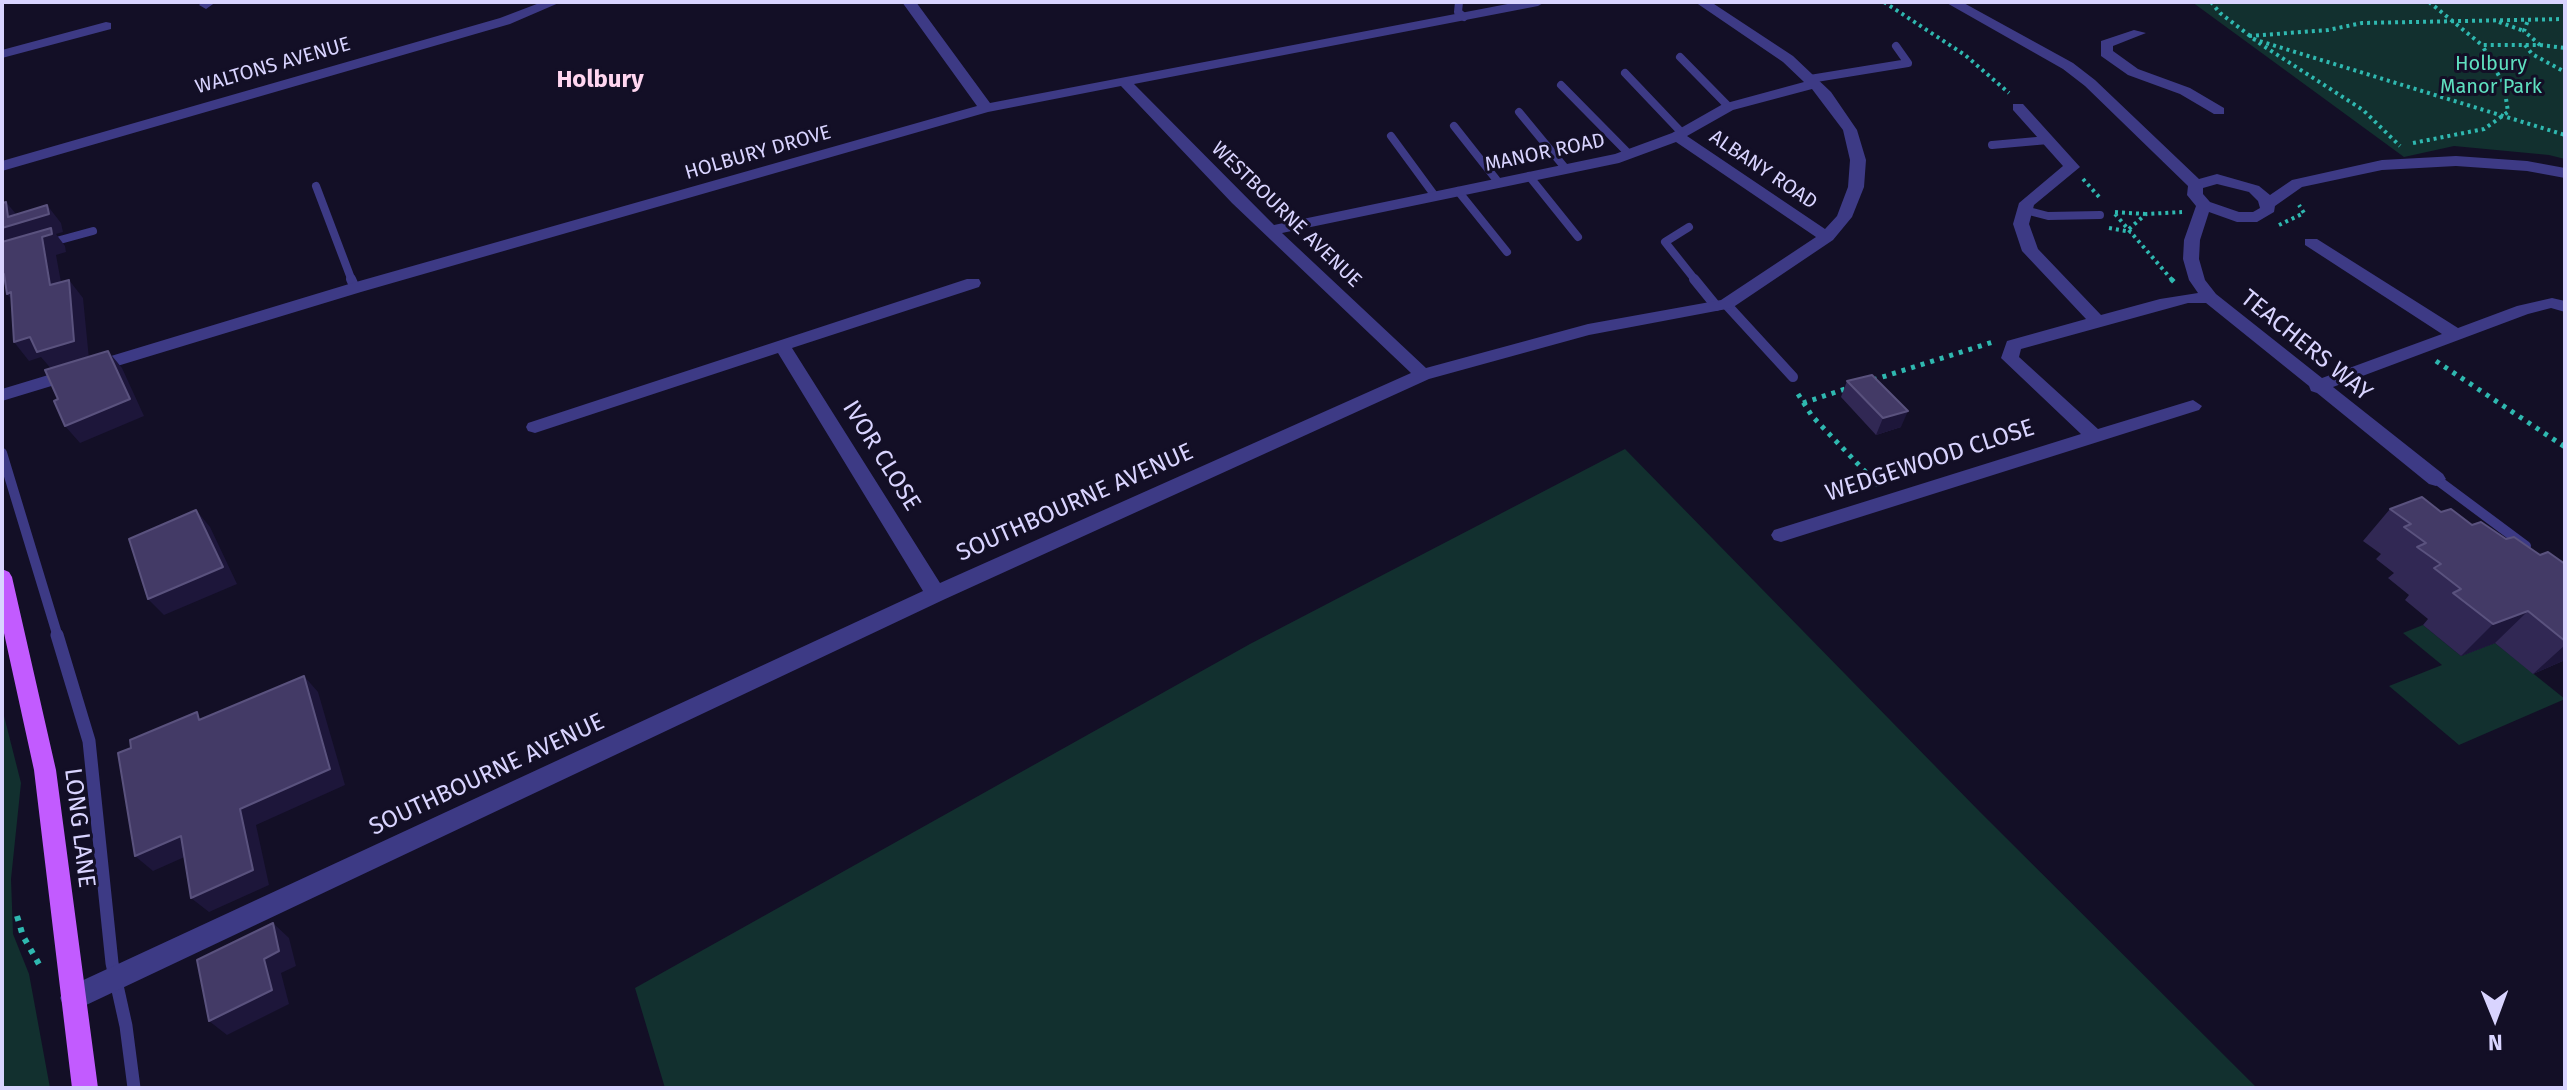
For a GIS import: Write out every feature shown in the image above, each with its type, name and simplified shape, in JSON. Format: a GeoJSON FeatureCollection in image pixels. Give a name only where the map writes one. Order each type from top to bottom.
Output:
{"type":"FeatureCollection","features":[{"type":"Feature","properties":{"kind":"main road","name":"LONG LANE"},"geometry":{"type":"LineString","coordinates":[[2,577],[45,770],[85,1088]]}},
{"type":"Feature","properties":{"kind":"street","name":"WALTONS AVENUE"},"geometry":{"type":"LineString","coordinates":[[2,166],[554,2]]}},
{"type":"Feature","properties":{"kind":"street"},"geometry":{"type":"LineString","coordinates":[[909,2],[986,108]]}},
{"type":"Feature","properties":{"kind":"street","name":"HOLBURY DROVE"},"geometry":{"type":"LineString","coordinates":[[2,395],[355,288],[986,108],[1462,10],[1538,2]]}},
{"type":"Feature","properties":{"kind":"street","name":"SOUTHBOURNE AVENUE"},"geometry":{"type":"LineString","coordinates":[[73,998],[936,594],[1423,375],[1588,330],[1721,305],[1765,281],[1827,237],[1844,217],[1856,187],[1858,160],[1850,130],[1838,108],[1788,59],[1702,2]]}},
{"type":"Feature","properties":{"kind":"street"},"geometry":{"type":"LineString","coordinates":[[1952,2],[2068,66],[2196,185],[2195,195],[2202,215],[2257,217],[2268,209],[2268,204],[2297,183]]}},
{"type":"Feature","properties":{"kind":"street"},"geometry":{"type":"LineString","coordinates":[[2,54],[106,26]]}},
{"type":"Feature","properties":{"kind":"street"},"geometry":{"type":"LineString","coordinates":[[83,32],[95,48]]}},
{"type":"Feature","properties":{"kind":"street"},"geometry":{"type":"LineString","coordinates":[[2139,33],[2106,44],[2106,53],[2133,72],[2185,91],[2219,111]]}},
{"type":"Feature","properties":{"kind":"street"},"geometry":{"type":"LineString","coordinates":[[2068,66],[2117,60]]}},
{"type":"Feature","properties":{"kind":"street","name":"WESTBOURNE AVENUE"},"geometry":{"type":"LineString","coordinates":[[1124,81],[1238,200],[1423,375]]}},
{"type":"Feature","properties":{"kind":"street","name":"MANOR ROAD"},"geometry":{"type":"LineString","coordinates":[[1273,230],[1629,154],[1680,135],[1729,107],[1812,82]]}},
{"type":"Feature","properties":{"kind":"street"},"geometry":{"type":"LineString","coordinates":[[2018,107],[2072,167],[2027,203],[2021,224],[2030,251],[2096,320]]}},
{"type":"Feature","properties":{"kind":"street","name":"ALBANY ROAD"},"geometry":{"type":"LineString","coordinates":[[1680,135],[1827,237]]}},
{"type":"Feature","properties":{"kind":"street"},"geometry":{"type":"LineString","coordinates":[[2169,157],[2217,179],[2246,186],[2260,194],[2268,204]]}},
{"type":"Feature","properties":{"kind":"street"},"geometry":{"type":"LineString","coordinates":[[2246,186],[2297,183],[2382,165],[2456,161],[2527,166],[2565,173]]}},
{"type":"Feature","properties":{"kind":"street"},"geometry":{"type":"LineString","coordinates":[[2196,185],[2217,179]]}},
{"type":"Feature","properties":{"kind":"street","name":"TEACHERS WAY"},"geometry":{"type":"LineString","coordinates":[[2202,215],[2192,240],[2191,259],[2197,280],[2210,298],[2317,387],[2436,479]]}},
{"type":"Feature","properties":{"kind":"street"},"geometry":{"type":"LineString","coordinates":[[2311,242],[2456,335]]}},
{"type":"Feature","properties":{"kind":"street"},"geometry":{"type":"LineString","coordinates":[[535,427],[973,283]]}},
{"type":"Feature","properties":{"kind":"street"},"geometry":{"type":"LineString","coordinates":[[2013,345],[2096,320],[2188,298],[2210,298]]}},
{"type":"Feature","properties":{"kind":"street"},"geometry":{"type":"LineString","coordinates":[[2317,387],[2523,310],[2561,302]]}},
{"type":"Feature","properties":{"kind":"street","name":"WEDGEWOOD CLOSE"},"geometry":{"type":"LineString","coordinates":[[2013,345],[2010,358],[2094,436]]}},
{"type":"Feature","properties":{"kind":"street","name":"IVOR CLOSE"},"geometry":{"type":"LineString","coordinates":[[782,346],[936,594]]}},
{"type":"Feature","properties":{"kind":"street","name":"WEDGEWOOD CLOSE"},"geometry":{"type":"LineString","coordinates":[[1781,535],[2193,406]]}},
{"type":"Feature","properties":{"kind":"lane"},"geometry":{"type":"LineString","coordinates":[[1812,82],[1908,63],[1896,46]]}},
{"type":"Feature","properties":{"kind":"lane"},"geometry":{"type":"LineString","coordinates":[[1680,57],[1729,107]]}},
{"type":"Feature","properties":{"kind":"lane"},"geometry":{"type":"LineString","coordinates":[[1625,73],[1680,135]]}},
{"type":"Feature","properties":{"kind":"lane"},"geometry":{"type":"LineString","coordinates":[[1561,85],[1629,154]]}},
{"type":"Feature","properties":{"kind":"lane"},"geometry":{"type":"LineString","coordinates":[[1519,112],[1566,169]]}},
{"type":"Feature","properties":{"kind":"lane"},"geometry":{"type":"LineString","coordinates":[[1454,126],[1499,183]]}},
{"type":"Feature","properties":{"kind":"lane"},"geometry":{"type":"LineString","coordinates":[[1391,136],[1435,196]]}},
{"type":"Feature","properties":{"kind":"lane"},"geometry":{"type":"LineString","coordinates":[[1992,145],[2048,140]]}},
{"type":"Feature","properties":{"kind":"lane"},"geometry":{"type":"LineString","coordinates":[[1529,176],[1578,237]]}},
{"type":"Feature","properties":{"kind":"lane"},"geometry":{"type":"LineString","coordinates":[[316,186],[355,288]]}},
{"type":"Feature","properties":{"kind":"lane"},"geometry":{"type":"LineString","coordinates":[[1458,191],[1507,252]]}},
{"type":"Feature","properties":{"kind":"lane"},"geometry":{"type":"LineString","coordinates":[[2025,210],[2048,216],[2100,215]]}},
{"type":"Feature","properties":{"kind":"lane"},"geometry":{"type":"LineString","coordinates":[[1689,227],[1665,242],[1721,305],[1793,377]]}},
{"type":"Feature","properties":{"kind":"lane"},"geometry":{"type":"LineString","coordinates":[[32,248],[93,231]]}},
{"type":"Feature","properties":{"kind":"lane"},"geometry":{"type":"LineString","coordinates":[[2,453],[89,741],[112,963],[117,977],[134,1088]]}},
{"type":"Feature","properties":{"kind":"lane"},"geometry":{"type":"LineString","coordinates":[[2436,479],[2539,556]]}},
{"type":"Feature","properties":{"kind":"path"},"geometry":{"type":"LineString","coordinates":[[1884,2],[1965,55],[2012,96],[2018,107]]}},
{"type":"Feature","properties":{"kind":"path"},"geometry":{"type":"LineString","coordinates":[[2211,2],[2251,38],[2338,92],[2400,145]]}},
{"type":"Feature","properties":{"kind":"path"},"geometry":{"type":"LineString","coordinates":[[2400,145],[2484,129],[2508,112],[2504,85],[2482,45],[2429,2]]}},
{"type":"Feature","properties":{"kind":"path"},"geometry":{"type":"LineString","coordinates":[[2251,38],[2362,23],[2565,19]]}},
{"type":"Feature","properties":{"kind":"path"},"geometry":{"type":"LineString","coordinates":[[2493,20],[2524,31],[2540,45]]}},
{"type":"Feature","properties":{"kind":"path"},"geometry":{"type":"LineString","coordinates":[[2524,31],[2528,20]]}},
{"type":"Feature","properties":{"kind":"path"},"geometry":{"type":"LineString","coordinates":[[2251,38],[2565,135]]}},
{"type":"Feature","properties":{"kind":"path"},"geometry":{"type":"LineString","coordinates":[[2482,45],[2565,48]]}},
{"type":"Feature","properties":{"kind":"path"},"geometry":{"type":"LineString","coordinates":[[2525,45],[2546,63],[2565,72]]}},
{"type":"Feature","properties":{"kind":"path"},"geometry":{"type":"LineString","coordinates":[[2396,153],[2400,145]]}},
{"type":"Feature","properties":{"kind":"path"},"geometry":{"type":"LineString","coordinates":[[2072,167],[2102,201]]}},
{"type":"Feature","properties":{"kind":"path"},"geometry":{"type":"LineString","coordinates":[[2188,298],[2113,212],[2146,214],[2179,211],[2202,215]]}},
{"type":"Feature","properties":{"kind":"path"},"geometry":{"type":"LineString","coordinates":[[2129,229],[2146,214]]}},
{"type":"Feature","properties":{"kind":"path"},"geometry":{"type":"LineString","coordinates":[[1803,403],[1982,343],[2006,342],[2013,345]]}},
{"type":"Feature","properties":{"kind":"path"},"geometry":{"type":"LineString","coordinates":[[2419,349],[2565,447]]}},
{"type":"Feature","properties":{"kind":"path"},"geometry":{"type":"LineString","coordinates":[[1793,377],[1803,403],[1893,500]]}},
{"type":"Feature","properties":{"kind":"path"},"geometry":{"type":"LineString","coordinates":[[17,916],[23,936],[40,966]]}},
{"type":"Feature","properties":{"kind":"green space","name":"Holbury Manor Park"},"geometry":{"type":"Polygon","coordinates":[[[2192,2],[2565,2],[2565,159],[2454,146],[2404,157],[2192,2]]]}},
{"type":"Feature","properties":{"kind":"green space"},"geometry":{"type":"Polygon","coordinates":[[[1625,449],[1980,812],[2257,1088],[665,1088],[635,988],[1250,644],[1625,449]]]}},
{"type":"Feature","properties":{"kind":"green space"},"geometry":{"type":"Polygon","coordinates":[[[2423,625],[2461,656],[2495,643],[2565,699],[2459,745],[2389,686],[2442,665],[2403,633],[2423,625]]]}},
{"type":"Feature","properties":{"kind":"green space"},"geometry":{"type":"Polygon","coordinates":[[[2,708],[21,783],[11,879],[13,934],[29,974],[50,1088],[2,1088],[2,708]]]}},
{"type":"Feature","properties":{"kind":"building"},"geometry":{"type":"Polygon","coordinates":[[[6,202],[8,217],[47,205],[49,214],[2,228],[2,203],[6,202]]]}},
{"type":"Feature","properties":{"kind":"building"},"geometry":{"type":"Polygon","coordinates":[[[51,228],[52,234],[42,237],[50,285],[69,280],[74,341],[37,352],[30,337],[14,342],[11,292],[7,294],[2,274],[2,242],[51,228]]]}},
{"type":"Feature","properties":{"kind":"building"},"geometry":{"type":"Polygon","coordinates":[[[108,351],[130,399],[65,426],[54,401],[58,399],[45,370],[108,351]]]}},
{"type":"Feature","properties":{"kind":"building"},"geometry":{"type":"Polygon","coordinates":[[[1872,375],[1908,411],[1883,418],[1847,381],[1872,375]]]}},
{"type":"Feature","properties":{"kind":"building"},"geometry":{"type":"Polygon","coordinates":[[[2422,497],[2441,512],[2451,509],[2472,525],[2481,522],[2506,539],[2514,537],[2540,555],[2548,552],[2565,564],[2565,641],[2528,611],[2493,624],[2453,593],[2461,589],[2434,568],[2441,564],[2417,547],[2426,543],[2404,527],[2411,524],[2390,509],[2422,497]]]}},
{"type":"Feature","properties":{"kind":"building"},"geometry":{"type":"Polygon","coordinates":[[[196,510],[223,567],[148,599],[129,539],[196,510]]]}},
{"type":"Feature","properties":{"kind":"building"},"geometry":{"type":"Polygon","coordinates":[[[304,676],[330,769],[240,809],[253,870],[191,898],[181,836],[135,856],[118,753],[131,748],[130,740],[197,712],[199,720],[304,676]]]}},
{"type":"Feature","properties":{"kind":"building"},"geometry":{"type":"Polygon","coordinates":[[[273,923],[279,951],[264,959],[272,990],[209,1021],[197,960],[273,923]]]}},
{"type":"Feature","properties":{"kind":"district","name":"Holbury"},"geometry":{"type":"Point","coordinates":[600,80]}}]}
